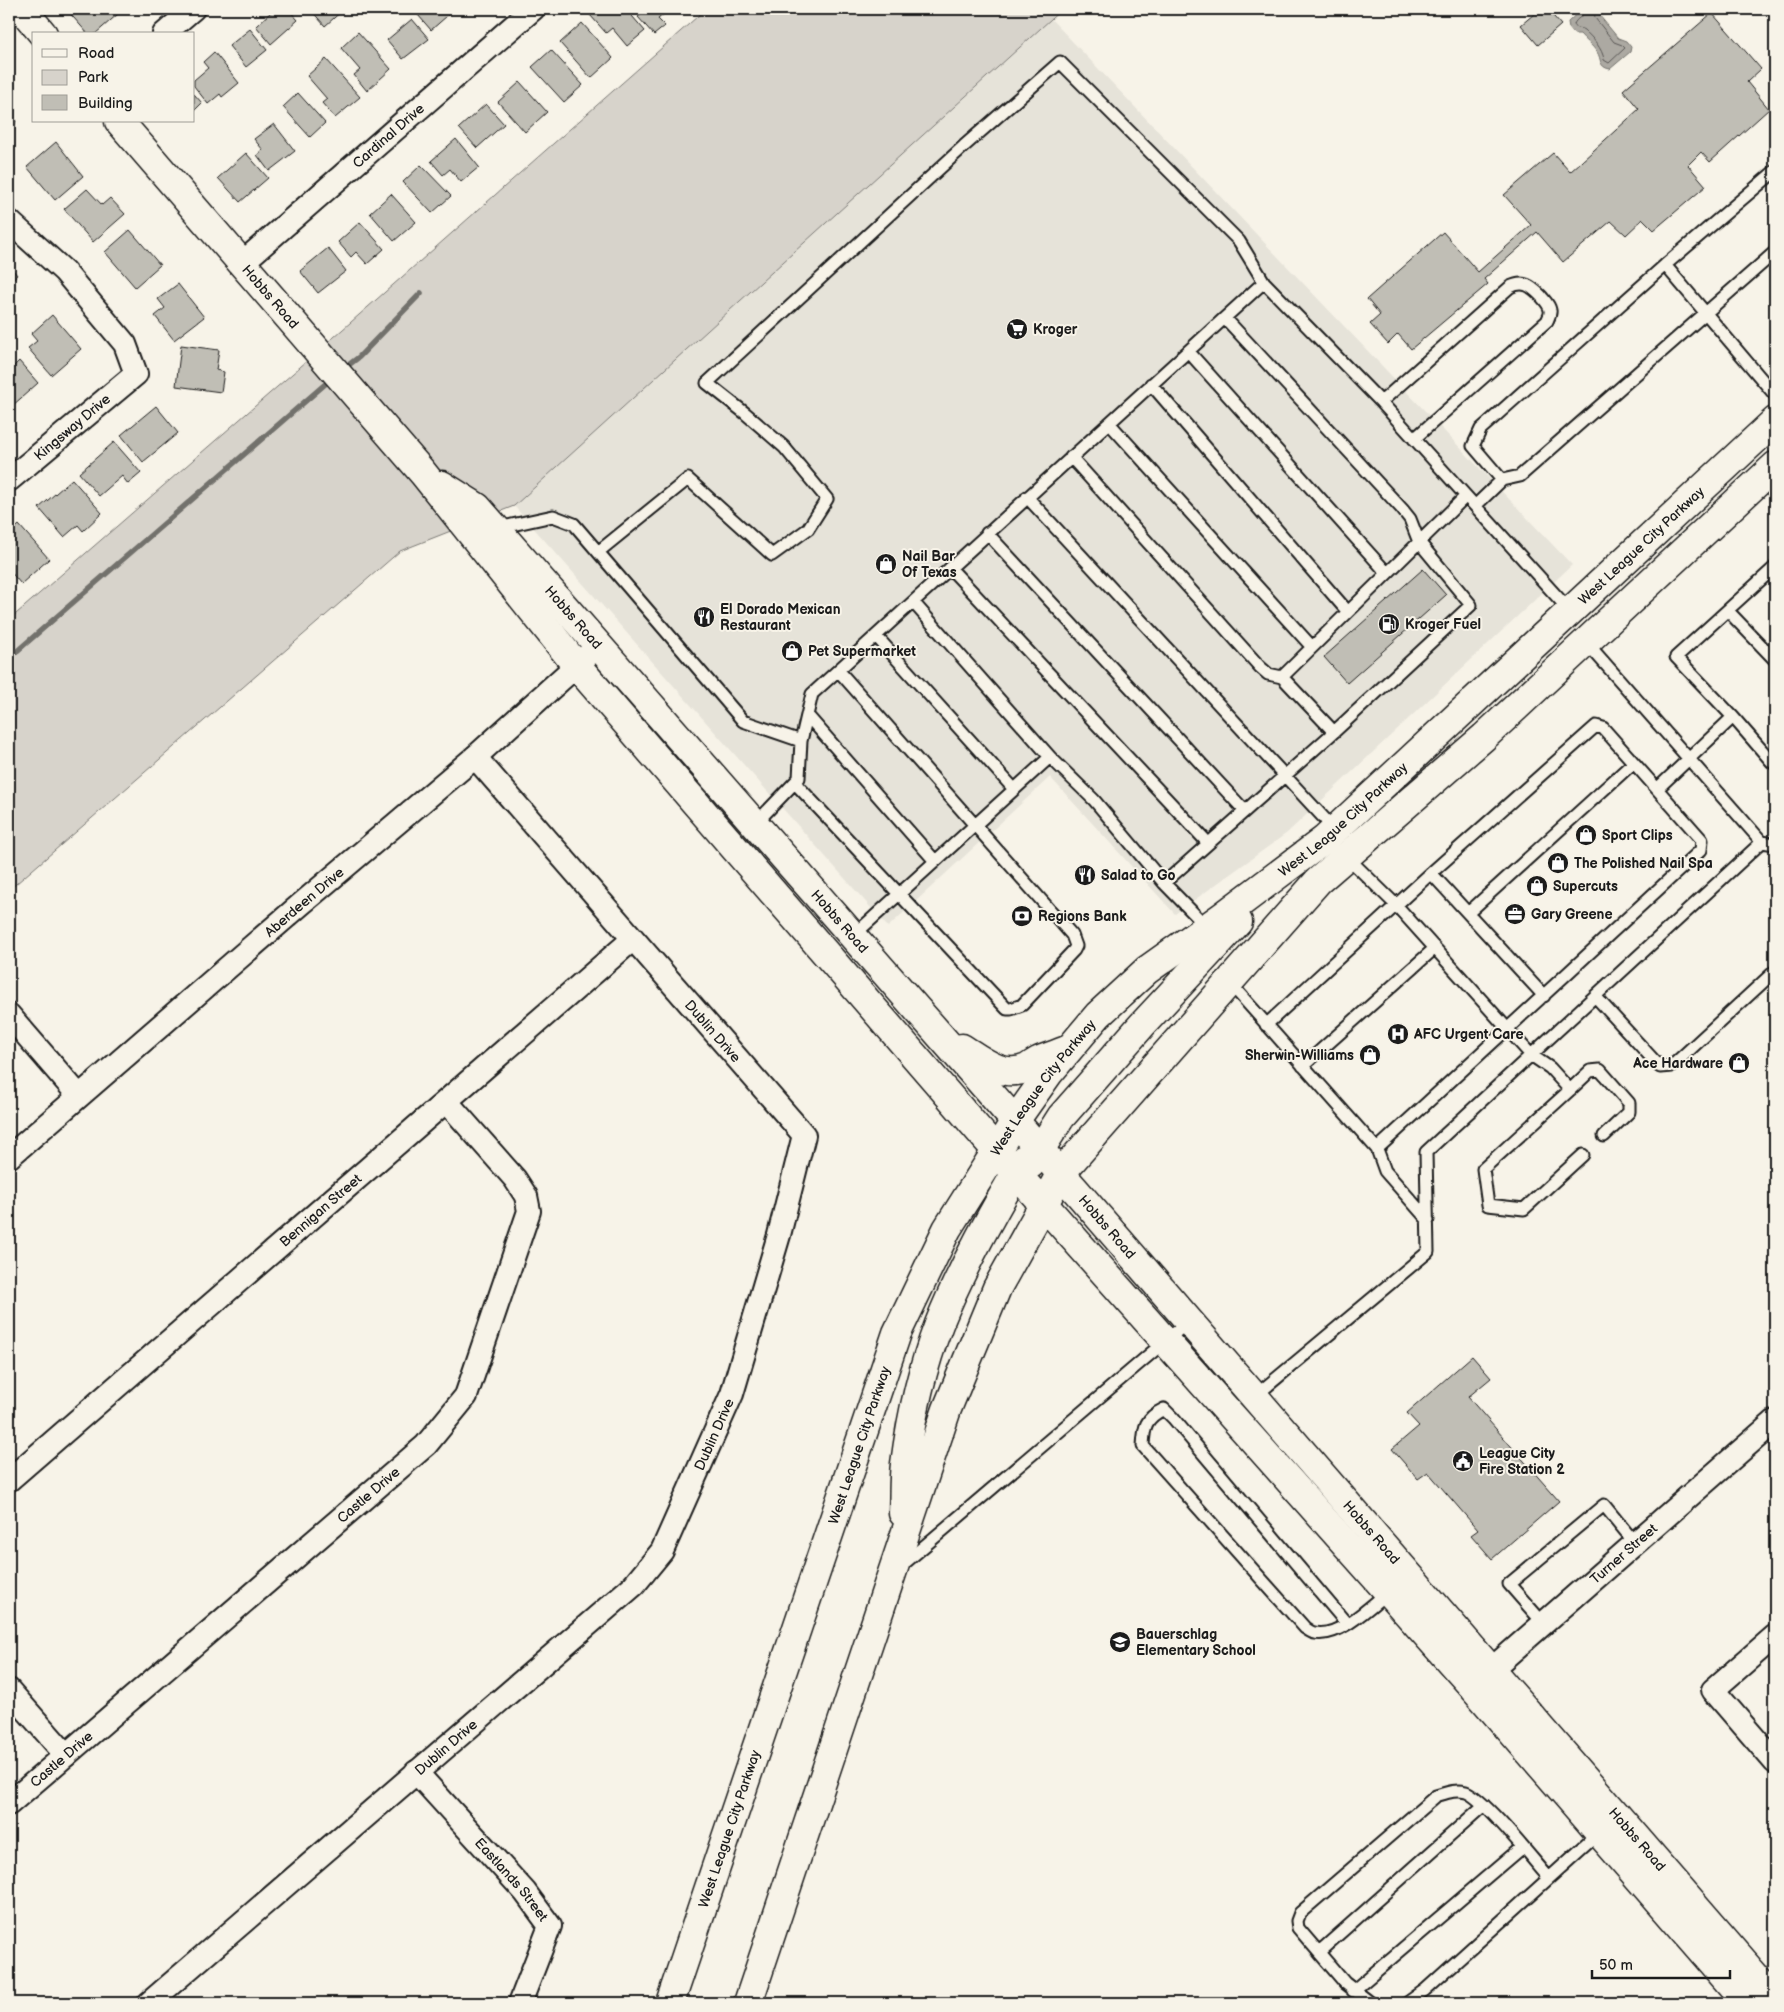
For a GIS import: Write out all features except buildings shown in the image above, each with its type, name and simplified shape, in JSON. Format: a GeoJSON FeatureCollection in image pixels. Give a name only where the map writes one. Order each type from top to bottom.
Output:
{"type":"FeatureCollection","features":[{"type":"Feature","properties":{"kind":"main road"},"geometry":{"type":"LineString","coordinates":[[22,9],[42,32]]}},
{"type":"Feature","properties":{"kind":"main road","name":"Hobbs Road"},"geometry":{"type":"LineString","coordinates":[[120,122],[423,473],[577,666],[1042,1204],[1165,1341],[1398,1583],[1481,1678],[1775,1998]]}},
{"type":"Feature","properties":{"kind":"main road","name":"West League City Parkway"},"geometry":{"type":"LineString","coordinates":[[670,2003],[897,1334],[947,1228],[1015,1120],[1098,1015],[1147,970],[1207,928],[1330,835],[1775,421]]}},
{"type":"Feature","properties":{"kind":"main road"},"geometry":{"type":"LineString","coordinates":[[748,2003],[951,1400],[997,1288],[1042,1204],[1061,1173],[1318,881],[1484,737],[1775,466]]}},
{"type":"Feature","properties":{"kind":"main road","name":"Hobbs Road"},"geometry":{"type":"LineString","coordinates":[[423,473],[477,507],[1189,1321],[1254,1397],[1398,1583]]}},
{"type":"Feature","properties":{"kind":"main road"},"geometry":{"type":"LineString","coordinates":[[1570,611],[1586,642]]}},
{"type":"Feature","properties":{"kind":"main road"},"geometry":{"type":"LineString","coordinates":[[894,1567],[903,1513],[905,1465],[919,1391],[929,1356],[939,1325],[961,1277],[1018,1176],[1037,1146],[1061,1117],[1228,931],[1330,835]]}},
{"type":"Feature","properties":{"kind":"main road"},"geometry":{"type":"LineString","coordinates":[[938,1032],[999,1070],[1020,1070],[1070,1049]]}},
{"type":"Feature","properties":{"kind":"main road","name":"Hobbs Road"},"geometry":{"type":"LineString","coordinates":[[1481,1678],[1599,1833],[1747,2003]]}},
{"type":"Feature","properties":{"kind":"street"},"geometry":{"type":"LineString","coordinates":[[166,32],[193,9]]}},
{"type":"Feature","properties":{"kind":"street","name":"Cardinal Drive"},"geometry":{"type":"LineString","coordinates":[[242,263],[533,9]]}},
{"type":"Feature","properties":{"kind":"street","name":"Kingsway Drive"},"geometry":{"type":"LineString","coordinates":[[9,221],[64,271],[125,344],[136,374],[9,480]]}},
{"type":"Feature","properties":{"kind":"street","name":"Aberdeen Drive"},"geometry":{"type":"LineString","coordinates":[[9,1157],[300,905],[475,757],[598,646]]}},
{"type":"Feature","properties":{"kind":"street","name":"Dublin Drive"},"geometry":{"type":"LineString","coordinates":[[148,2003],[634,1585],[662,1552],[732,1394],[779,1235],[804,1135],[475,757]]}},
{"type":"Feature","properties":{"kind":"street","name":"Bennigan Street"},"geometry":{"type":"LineString","coordinates":[[9,1480],[633,939]]}},
{"type":"Feature","properties":{"kind":"street"},"geometry":{"type":"LineString","coordinates":[[9,1015],[79,1096]]}},
{"type":"Feature","properties":{"kind":"street","name":"Castle Drive"},"geometry":{"type":"LineString","coordinates":[[9,1804],[426,1445],[466,1396],[530,1211],[526,1196],[514,1179],[447,1102]]}},
{"type":"Feature","properties":{"kind":"street","name":"Turner Street"},"geometry":{"type":"LineString","coordinates":[[1481,1678],[1775,1421]]}},
{"type":"Feature","properties":{"kind":"street"},"geometry":{"type":"LineString","coordinates":[[1775,1636],[1713,1690],[1775,1762]]}},
{"type":"Feature","properties":{"kind":"street"},"geometry":{"type":"LineString","coordinates":[[9,1690],[66,1754]]}},
{"type":"Feature","properties":{"kind":"street","name":"Eastlands Street"},"geometry":{"type":"LineString","coordinates":[[416,1772],[526,1892],[550,1926],[520,2003]]}},
{"type":"Feature","properties":{"kind":"lane"},"geometry":{"type":"LineString","coordinates":[[598,552],[688,480],[772,555],[808,529],[827,499],[784,447],[707,383],[964,146],[1060,62],[1239,241],[1264,282],[1381,402],[1570,611]]}},
{"type":"Feature","properties":{"kind":"lane"},"geometry":{"type":"LineString","coordinates":[[1502,480],[1473,446],[1481,429],[1665,265],[1775,171]]}},
{"type":"Feature","properties":{"kind":"lane"},"geometry":{"type":"LineString","coordinates":[[1476,506],[1502,480],[1520,476],[1775,252]]}},
{"type":"Feature","properties":{"kind":"lane"},"geometry":{"type":"LineString","coordinates":[[1665,265],[1775,395]]}},
{"type":"Feature","properties":{"kind":"lane"},"geometry":{"type":"LineString","coordinates":[[755,824],[799,778],[801,741],[812,694],[1264,282]]}},
{"type":"Feature","properties":{"kind":"lane"},"geometry":{"type":"LineString","coordinates":[[1381,402],[1510,287],[1517,283],[1531,286],[1547,303],[1550,314],[1547,321],[1414,439]]}},
{"type":"Feature","properties":{"kind":"lane"},"geometry":{"type":"LineString","coordinates":[[1164,883],[1334,732],[1471,605],[1419,542],[1410,519],[1402,509],[1225,318]]}},
{"type":"Feature","properties":{"kind":"lane"},"geometry":{"type":"LineString","coordinates":[[1188,351],[1388,573]]}},
{"type":"Feature","properties":{"kind":"lane"},"geometry":{"type":"LineString","coordinates":[[1151,384],[1348,612]]}},
{"type":"Feature","properties":{"kind":"lane"},"geometry":{"type":"LineString","coordinates":[[1109,423],[1312,648]]}},
{"type":"Feature","properties":{"kind":"lane"},"geometry":{"type":"LineString","coordinates":[[1071,457],[1260,667],[1268,674],[1282,677],[1334,732]]}},
{"type":"Feature","properties":{"kind":"lane"},"geometry":{"type":"LineString","coordinates":[[1282,677],[1466,496]]}},
{"type":"Feature","properties":{"kind":"lane"},"geometry":{"type":"LineString","coordinates":[[1027,497],[1284,776],[1330,835]]}},
{"type":"Feature","properties":{"kind":"lane"},"geometry":{"type":"LineString","coordinates":[[496,529],[553,516],[574,524],[743,721],[801,741]]}},
{"type":"Feature","properties":{"kind":"lane"},"geometry":{"type":"LineString","coordinates":[[987,533],[1245,811]]}},
{"type":"Feature","properties":{"kind":"lane"},"geometry":{"type":"LineString","coordinates":[[1775,567],[1676,657],[1775,764]]}},
{"type":"Feature","properties":{"kind":"lane"},"geometry":{"type":"LineString","coordinates":[[950,568],[1208,844]]}},
{"type":"Feature","properties":{"kind":"lane"},"geometry":{"type":"LineString","coordinates":[[913,602],[1050,757],[1094,800],[1164,883],[1207,928]]}},
{"type":"Feature","properties":{"kind":"lane"},"geometry":{"type":"LineString","coordinates":[[1728,611],[1775,660]]}},
{"type":"Feature","properties":{"kind":"lane"},"geometry":{"type":"LineString","coordinates":[[876,636],[1014,789]]}},
{"type":"Feature","properties":{"kind":"lane"},"geometry":{"type":"LineString","coordinates":[[1586,642],[1762,842],[1775,844]]}},
{"type":"Feature","properties":{"kind":"lane"},"geometry":{"type":"LineString","coordinates":[[795,783],[1002,1005],[1011,1009],[1022,1005],[1074,950],[1075,941],[1072,935],[838,670]]}},
{"type":"Feature","properties":{"kind":"lane"},"geometry":{"type":"LineString","coordinates":[[807,715],[935,861]]}},
{"type":"Feature","properties":{"kind":"lane"},"geometry":{"type":"LineString","coordinates":[[1657,789],[1733,717]]}},
{"type":"Feature","properties":{"kind":"lane"},"geometry":{"type":"LineString","coordinates":[[1266,1025],[1431,873],[1596,726],[1603,728],[1702,840],[1701,850],[1508,1030],[1376,1149]]}},
{"type":"Feature","properties":{"kind":"lane"},"geometry":{"type":"LineString","coordinates":[[852,936],[1050,757]]}},
{"type":"Feature","properties":{"kind":"lane"},"geometry":{"type":"LineString","coordinates":[[1468,913],[1634,763]]}},
{"type":"Feature","properties":{"kind":"lane"},"geometry":{"type":"LineString","coordinates":[[1254,1397],[1428,1252],[1426,1152],[1762,842]]}},
{"type":"Feature","properties":{"kind":"lane"},"geometry":{"type":"LineString","coordinates":[[1346,856],[1396,905],[1531,1055],[1550,1068],[1570,1090]]}},
{"type":"Feature","properties":{"kind":"lane"},"geometry":{"type":"LineString","coordinates":[[1431,873],[1544,996]]}},
{"type":"Feature","properties":{"kind":"lane"},"geometry":{"type":"LineString","coordinates":[[1303,1066],[1435,948]]}},
{"type":"Feature","properties":{"kind":"lane"},"geometry":{"type":"LineString","coordinates":[[1595,996],[1660,1067],[1672,1066],[1775,971]]}},
{"type":"Feature","properties":{"kind":"lane"},"geometry":{"type":"LineString","coordinates":[[1229,982],[1376,1149],[1385,1171],[1428,1220]]}},
{"type":"Feature","properties":{"kind":"lane"},"geometry":{"type":"LineString","coordinates":[[1583,1155],[1524,1209],[1488,1205],[1483,1169],[1590,1071],[1600,1070],[1629,1103],[1629,1112],[1604,1136]]}},
{"type":"Feature","properties":{"kind":"lane"},"geometry":{"type":"LineString","coordinates":[[894,1567],[1189,1321]]}},
{"type":"Feature","properties":{"kind":"lane"},"geometry":{"type":"LineString","coordinates":[[1347,1624],[1173,1418],[1164,1409],[1153,1414],[1144,1427],[1143,1446],[1305,1628],[1315,1634],[1329,1633],[1347,1624],[1398,1583]]}},
{"type":"Feature","properties":{"kind":"lane"},"geometry":{"type":"LineString","coordinates":[[1544,1624],[1509,1584],[1604,1505],[1635,1543]]}},
{"type":"Feature","properties":{"kind":"lane"},"geometry":{"type":"LineString","coordinates":[[1371,2003],[1352,1990],[1298,1928],[1297,1921],[1300,1913],[1436,1796],[1452,1791],[1467,1792],[1484,1805],[1549,1878]]}},
{"type":"Feature","properties":{"kind":"lane"},"geometry":{"type":"LineString","coordinates":[[1319,1952],[1484,1805]]}},
{"type":"Feature","properties":{"kind":"lane"},"geometry":{"type":"LineString","coordinates":[[1407,2003],[1425,1990],[1599,1833]]}},
{"type":"Feature","properties":{"kind":"lane"},"geometry":{"type":"LineString","coordinates":[[1352,1990],[1522,1847]]}},
{"type":"Feature","properties":{"kind":"shaded area"},"geometry":{"type":"Polygon","coordinates":[[[1051,19],[1572,565],[1287,833],[1175,914],[1050,777],[888,927],[514,506],[1051,19]]]}},
{"type":"Feature","properties":{"kind":"green space"},"geometry":{"type":"Polygon","coordinates":[[[706,9],[1062,9],[514,506],[400,551],[9,890],[9,620],[300,367],[706,9]]]}},
{"type":"Feature","properties":{"kind":"water"},"geometry":{"type":"Polygon","coordinates":[[[1582,9],[1598,9],[1599,15],[1618,38],[1626,41],[1631,47],[1630,52],[1610,69],[1602,65],[1597,52],[1580,34],[1574,34],[1569,28],[1568,22],[1582,9]]]}},
{"type":"Feature","properties":{"kind":"waterway"},"geometry":{"type":"LineString","coordinates":[[342,370],[359,357],[421,293]]}},
{"type":"Feature","properties":{"kind":"waterway"},"geometry":{"type":"LineString","coordinates":[[9,658],[331,379]]}},
{"type":"Feature","properties":{"kind":"place","name":"Kroger"},"geometry":{"type":"Point","coordinates":[1017,329]}},
{"type":"Feature","properties":{"kind":"place","name":"Nail Bar Of Texas"},"geometry":{"type":"Point","coordinates":[886,564]}},
{"type":"Feature","properties":{"kind":"place","name":"El Dorado Mexican Restaurant"},"geometry":{"type":"Point","coordinates":[704,617]}},
{"type":"Feature","properties":{"kind":"place","name":"Kroger Fuel"},"geometry":{"type":"Point","coordinates":[1389,624]}},
{"type":"Feature","properties":{"kind":"place","name":"Pet Supermarket"},"geometry":{"type":"Point","coordinates":[792,651]}},
{"type":"Feature","properties":{"kind":"place","name":"Sport Clips"},"geometry":{"type":"Point","coordinates":[1586,835]}},
{"type":"Feature","properties":{"kind":"place","name":"The Polished Nail Spa"},"geometry":{"type":"Point","coordinates":[1558,863]}},
{"type":"Feature","properties":{"kind":"place","name":"Salad to Go"},"geometry":{"type":"Point","coordinates":[1085,875]}},
{"type":"Feature","properties":{"kind":"place","name":"Supercuts"},"geometry":{"type":"Point","coordinates":[1537,886]}},
{"type":"Feature","properties":{"kind":"place","name":"Gary Greene"},"geometry":{"type":"Point","coordinates":[1515,914]}},
{"type":"Feature","properties":{"kind":"place","name":"Regions Bank"},"geometry":{"type":"Point","coordinates":[1022,916]}},
{"type":"Feature","properties":{"kind":"place","name":"AFC Urgent Care"},"geometry":{"type":"Point","coordinates":[1398,1034]}},
{"type":"Feature","properties":{"kind":"place","name":"Sherwin-Williams"},"geometry":{"type":"Point","coordinates":[1370,1055]}},
{"type":"Feature","properties":{"kind":"place","name":"Ace Hardware"},"geometry":{"type":"Point","coordinates":[1739,1063]}},
{"type":"Feature","properties":{"kind":"place","name":"League City Fire Station 2"},"geometry":{"type":"Point","coordinates":[1463,1461]}},
{"type":"Feature","properties":{"kind":"place","name":"Bauerschlag Elementary School"},"geometry":{"type":"Point","coordinates":[1120,1642]}}]}
